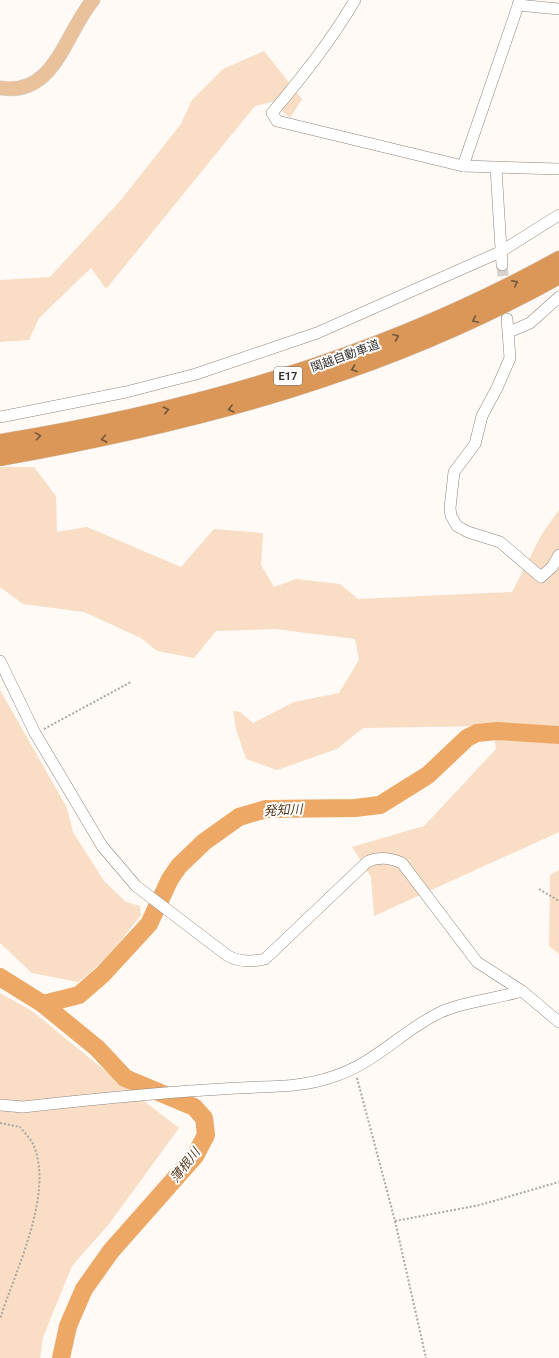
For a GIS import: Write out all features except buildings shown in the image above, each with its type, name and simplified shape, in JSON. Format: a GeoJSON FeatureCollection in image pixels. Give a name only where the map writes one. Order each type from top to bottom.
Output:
{"type":"FeatureCollection","features":[{"type":"Feature","properties":{"kind":"highway","name":"関越自動車道"},"geometry":{"type":"LineString","coordinates":[[0,442],[57,433],[174,408],[298,373],[354,353],[466,307],[559,259]]}},
{"type":"Feature","properties":{"kind":"highway","name":"関越自動車道"},"geometry":{"type":"LineString","coordinates":[[0,458],[163,426],[298,389],[418,345],[475,320],[559,276]]}},
{"type":"Feature","properties":{"kind":"main road"},"geometry":{"type":"LineString","coordinates":[[0,88],[20,88],[32,85],[44,76],[60,55],[93,0]]}},
{"type":"Feature","properties":{"kind":"street"},"geometry":{"type":"LineString","coordinates":[[355,0],[338,29],[296,86],[272,113],[277,121],[463,166],[559,169]]}},
{"type":"Feature","properties":{"kind":"street"},"geometry":{"type":"LineString","coordinates":[[463,166],[519,3],[559,9]]}},
{"type":"Feature","properties":{"kind":"street"},"geometry":{"type":"LineString","coordinates":[[496,168],[502,265]]}},
{"type":"Feature","properties":{"kind":"street"},"geometry":{"type":"LineString","coordinates":[[0,418],[126,392],[196,374],[256,355],[317,333],[500,252],[559,214]]}},
{"type":"Feature","properties":{"kind":"street"},"geometry":{"type":"LineString","coordinates":[[509,332],[530,323],[559,297]]}},
{"type":"Feature","properties":{"kind":"street"},"geometry":{"type":"LineString","coordinates":[[507,320],[510,358],[505,372],[482,416],[475,444],[454,472],[450,508],[451,516],[457,526],[468,532],[500,542],[541,577],[552,567],[559,555]]}},
{"type":"Feature","properties":{"kind":"street"},"geometry":{"type":"LineString","coordinates":[[0,661],[36,733],[102,846],[136,886],[228,956],[234,959],[258,960],[265,958],[367,862],[375,858],[394,859],[402,863],[477,962],[522,991],[559,1022]]}},
{"type":"Feature","properties":{"kind":"street"},"geometry":{"type":"LineString","coordinates":[[0,1105],[23,1107],[238,1088],[293,1086],[333,1077],[354,1069],[384,1051],[422,1023],[443,1011],[522,991]]}},
{"type":"Feature","properties":{"kind":"path"},"geometry":{"type":"LineString","coordinates":[[36,733],[132,682]]}},
{"type":"Feature","properties":{"kind":"path"},"geometry":{"type":"LineString","coordinates":[[539,889],[559,902]]}},
{"type":"Feature","properties":{"kind":"path"},"geometry":{"type":"LineString","coordinates":[[354,1069],[360,1085],[394,1221],[426,1358]]}},
{"type":"Feature","properties":{"kind":"path"},"geometry":{"type":"LineString","coordinates":[[0,1123],[20,1127],[33,1144],[40,1170],[38,1199],[26,1244],[0,1319]]}},
{"type":"Feature","properties":{"kind":"path"},"geometry":{"type":"LineString","coordinates":[[394,1221],[480,1204],[559,1182]]}},
{"type":"Feature","properties":{"kind":"shaded area"},"geometry":{"type":"Polygon","coordinates":[[[264,51],[302,99],[290,118],[272,102],[255,106],[106,289],[91,268],[39,318],[29,340],[0,342],[0,280],[50,277],[120,201],[181,124],[192,100],[223,69],[264,51]]]}},
{"type":"Feature","properties":{"kind":"shaded area"},"geometry":{"type":"Polygon","coordinates":[[[0,467],[34,467],[56,496],[57,532],[87,527],[181,567],[214,529],[263,533],[261,565],[274,587],[296,579],[340,584],[358,599],[512,592],[542,534],[559,510],[559,832],[374,916],[371,877],[352,847],[424,826],[496,749],[492,726],[363,728],[337,749],[277,770],[246,759],[236,729],[233,711],[240,712],[253,723],[294,702],[339,693],[359,660],[355,639],[275,629],[216,631],[194,658],[157,651],[141,638],[84,612],[23,604],[0,587],[0,467]]]}},
{"type":"Feature","properties":{"kind":"shaded area"},"geometry":{"type":"Polygon","coordinates":[[[0,690],[67,808],[73,832],[104,881],[126,902],[140,906],[141,915],[112,951],[78,982],[32,973],[0,943],[0,690]]]}},
{"type":"Feature","properties":{"kind":"shaded area"},"geometry":{"type":"Polygon","coordinates":[[[559,870],[559,954],[549,946],[550,875],[559,870]]]}},
{"type":"Feature","properties":{"kind":"shaded area"},"geometry":{"type":"Polygon","coordinates":[[[0,993],[32,1011],[114,1078],[179,1128],[109,1224],[72,1266],[43,1337],[40,1358],[0,1358],[0,993]]]}},
{"type":"Feature","properties":{"kind":"waterway","name":"発知川"},"geometry":{"type":"LineString","coordinates":[[43,1004],[79,995],[103,974],[149,924],[170,879],[179,866],[204,842],[239,817],[266,809],[355,808],[380,805],[428,775],[467,738],[477,733],[497,731],[559,735]]}},
{"type":"Feature","properties":{"kind":"waterway","name":"薄根川"},"geometry":{"type":"LineString","coordinates":[[0,977],[43,1004],[97,1048],[125,1078],[194,1107],[204,1118],[206,1135],[195,1156],[111,1251],[84,1289],[68,1326],[61,1358]]}},
{"type":"Feature","properties":{"kind":"tunnel"},"geometry":{"type":"LineString","coordinates":[[502,265],[507,319]]}}]}
